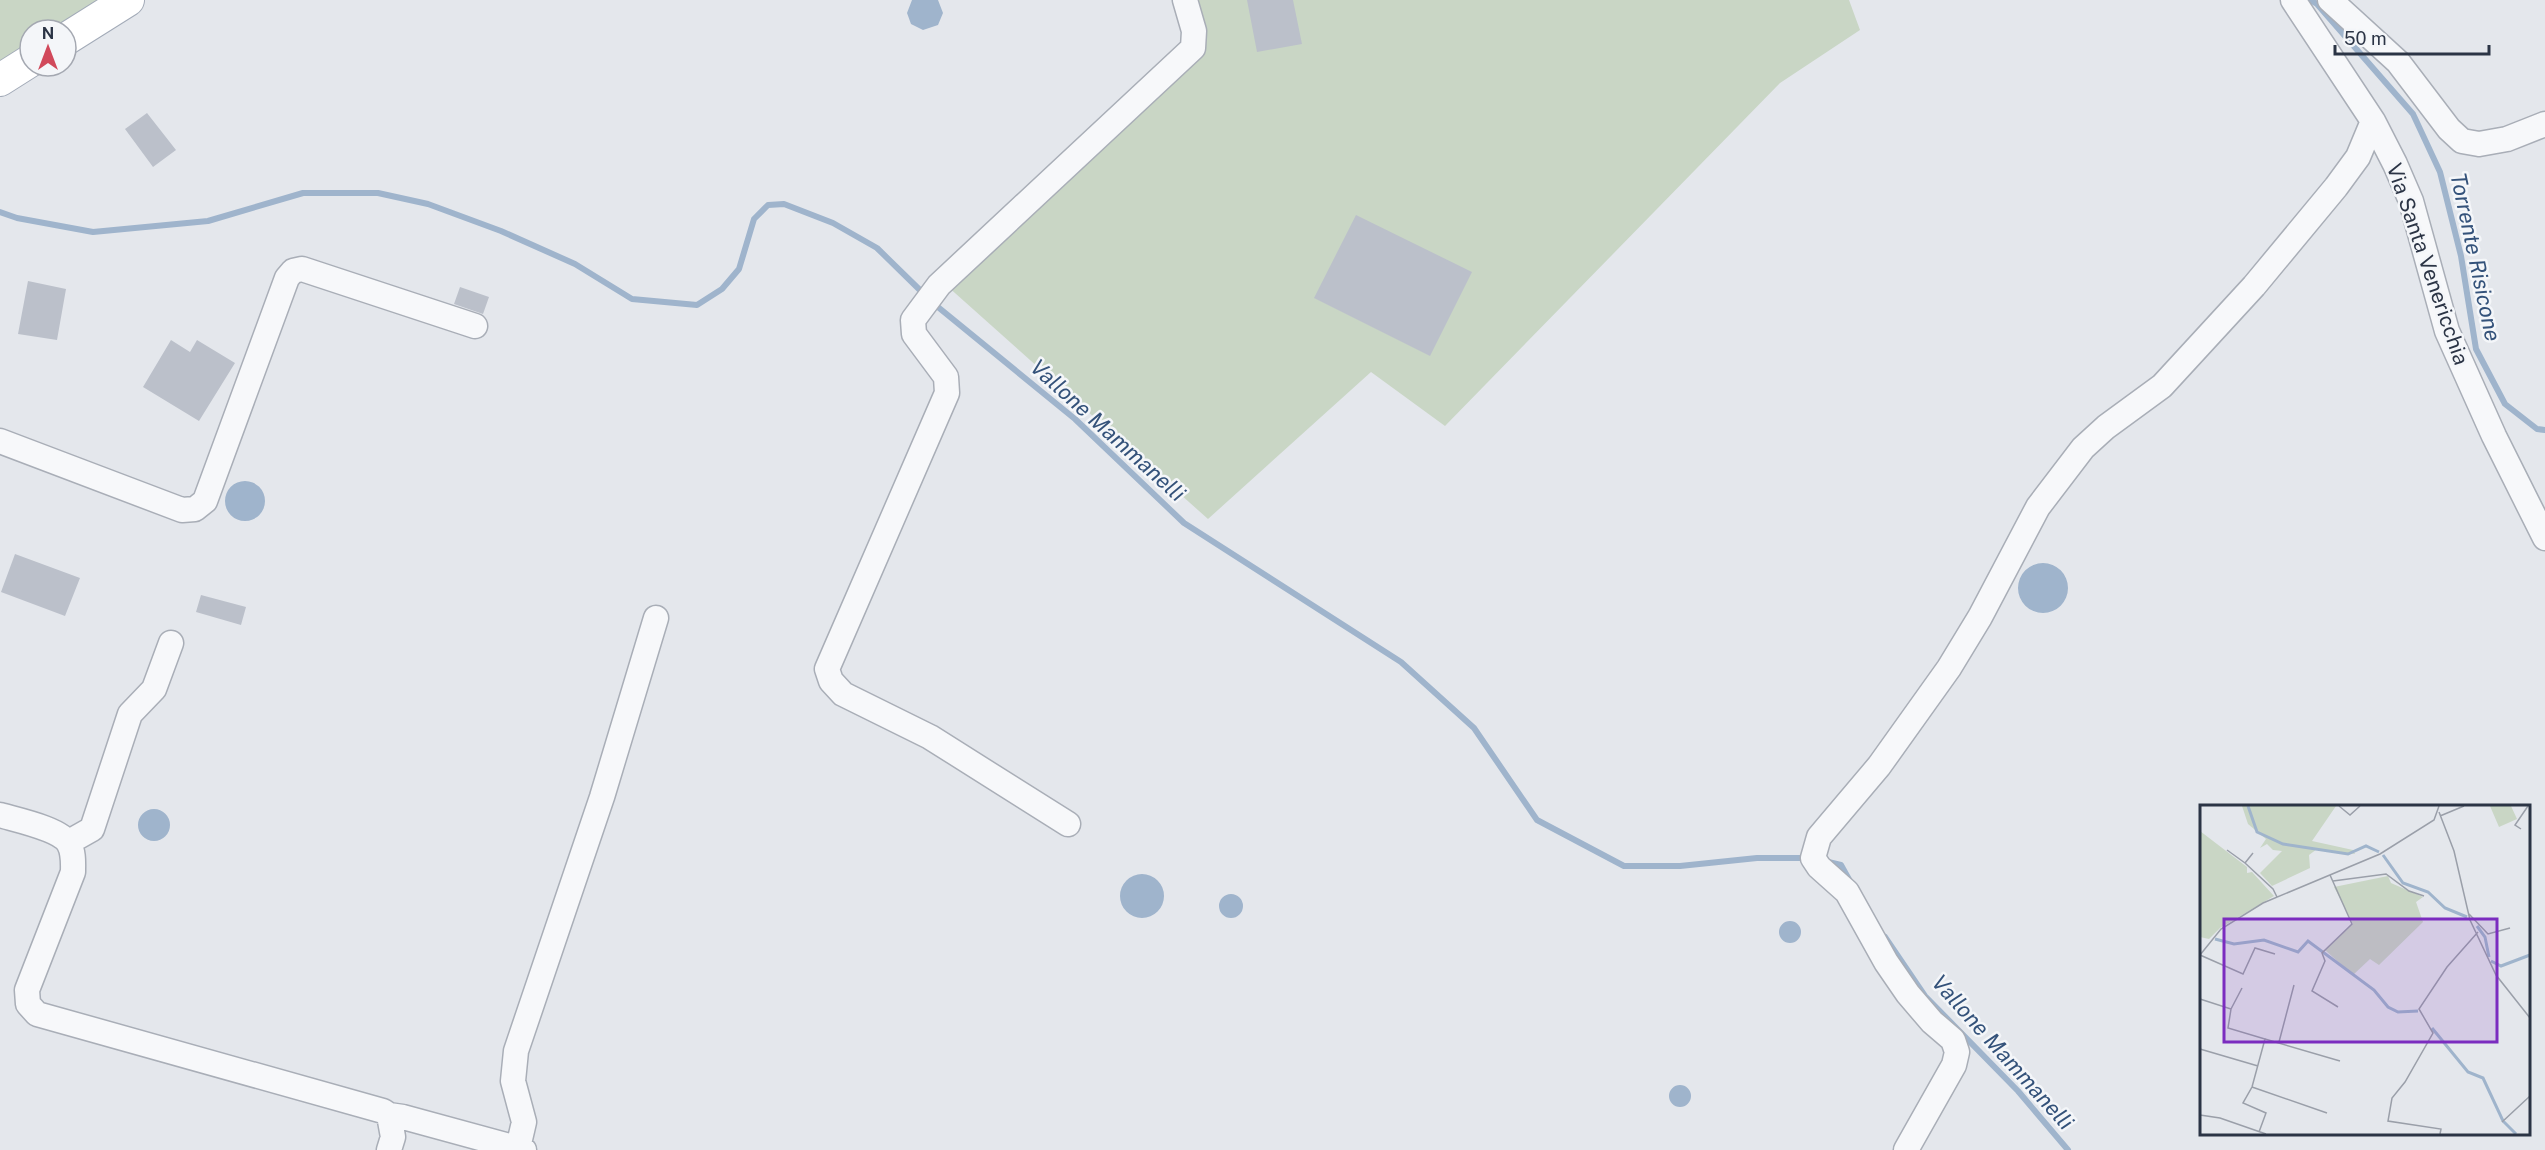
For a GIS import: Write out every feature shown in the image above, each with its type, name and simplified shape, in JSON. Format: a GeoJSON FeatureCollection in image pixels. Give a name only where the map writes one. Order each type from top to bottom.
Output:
{"type":"FeatureCollection","features":[{"type":"Feature","properties":{"kind":"main road"},"geometry":{"type":"LineString","coordinates":[[78,31],[128,0]]}},
{"type":"Feature","properties":{"kind":"main road"},"geometry":{"type":"LineString","coordinates":[[0,80],[18,69]]}},
{"type":"Feature","properties":{"kind":"street"},"geometry":{"type":"LineString","coordinates":[[1068,824],[930,737],[843,694],[831,681],[827,669],[947,393],[946,377],[914,334],[913,320],[939,285],[1193,48],[1194,31],[1185,0]]}},
{"type":"Feature","properties":{"kind":"street","name":"Via Santa Venericchia"},"geometry":{"type":"LineString","coordinates":[[2293,0],[2373,121],[2395,164],[2410,201],[2447,331],[2494,436],[2545,538]]}},
{"type":"Feature","properties":{"kind":"street"},"geometry":{"type":"LineString","coordinates":[[2330,0],[2398,62],[2449,129],[2462,141],[2479,144],[2507,139],[2545,124]]}},
{"type":"Feature","properties":{"kind":"street"},"geometry":{"type":"LineString","coordinates":[[1906,1150],[1954,1065],[1957,1052],[1953,1040],[1932,1022],[1908,994],[1886,962],[1847,892],[1813,858],[1819,837],[1879,766],[1949,668],[1980,617],[2038,507],[2083,448],[2106,427],[2162,386],[2193,354],[2336,187],[2358,157],[2373,121]]}},
{"type":"Feature","properties":{"kind":"street"},"geometry":{"type":"LineString","coordinates":[[0,441],[182,510],[195,510],[205,501],[287,278],[293,271],[302,269],[475,326]]}},
{"type":"Feature","properties":{"kind":"street"},"geometry":{"type":"LineString","coordinates":[[0,815],[55,832],[69,842],[73,857],[73,873],[27,990],[28,1004],[37,1014],[372,1106],[389,1115],[521,1149],[524,1122],[513,1081],[516,1051],[602,797],[656,618]]}},
{"type":"Feature","properties":{"kind":"street"},"geometry":{"type":"LineString","coordinates":[[69,842],[92,829],[130,714],[154,689],[171,643]]}},
{"type":"Feature","properties":{"kind":"street"},"geometry":{"type":"LineString","coordinates":[[389,1115],[393,1137],[389,1150]]}},
{"type":"Feature","properties":{"kind":"green space"},"geometry":{"type":"Polygon","coordinates":[[[0,0],[104,0],[75,18],[18,18],[18,53],[0,64],[0,0]]]}},
{"type":"Feature","properties":{"kind":"green space"},"geometry":{"type":"Polygon","coordinates":[[[1189,0],[1849,0],[1860,30],[1780,83],[1445,426],[1371,372],[1208,519],[946,285],[1206,48],[1189,0]]]}},
{"type":"Feature","properties":{"kind":"water"},"geometry":{"type":"Polygon","coordinates":[[[912,0],[938,0],[943,13],[938,25],[923,30],[911,24],[907,13],[912,0]]]}},
{"type":"Feature","properties":{"kind":"water"},"geometry":{"type":"Polygon","coordinates":[[[245,481],[253,482],[259,487],[264,493],[264,509],[259,515],[253,520],[245,521],[237,520],[231,515],[226,509],[225,501],[226,493],[231,487],[237,482],[245,481]]]}},
{"type":"Feature","properties":{"kind":"water"},"geometry":{"type":"Polygon","coordinates":[[[2043,563],[2061,570],[2068,588],[2061,606],[2043,613],[2025,606],[2018,588],[2025,570],[2043,563]]]}},
{"type":"Feature","properties":{"kind":"water"},"geometry":{"type":"Polygon","coordinates":[[[154,809],[165,814],[170,825],[165,836],[154,841],[143,836],[138,825],[143,814],[154,809]]]}},
{"type":"Feature","properties":{"kind":"water"},"geometry":{"type":"Polygon","coordinates":[[[1142,874],[1157,881],[1164,896],[1157,911],[1142,918],[1127,911],[1120,896],[1127,881],[1142,874]]]}},
{"type":"Feature","properties":{"kind":"water"},"geometry":{"type":"Polygon","coordinates":[[[1231,894],[1240,897],[1243,906],[1240,915],[1231,918],[1222,915],[1219,906],[1222,897],[1231,894]]]}},
{"type":"Feature","properties":{"kind":"water"},"geometry":{"type":"Polygon","coordinates":[[[1790,921],[1798,924],[1801,932],[1798,940],[1790,943],[1782,940],[1779,932],[1782,924],[1790,921]]]}},
{"type":"Feature","properties":{"kind":"water"},"geometry":{"type":"Polygon","coordinates":[[[1680,1085],[1688,1088],[1691,1096],[1688,1104],[1680,1107],[1672,1104],[1669,1096],[1672,1088],[1680,1085]]]}},
{"type":"Feature","properties":{"kind":"building"},"geometry":{"type":"Polygon","coordinates":[[[1247,0],[1293,0],[1302,44],[1257,52],[1247,0]]]}},
{"type":"Feature","properties":{"kind":"building"},"geometry":{"type":"Polygon","coordinates":[[[147,113],[176,150],[153,167],[125,129],[147,113]]]}},
{"type":"Feature","properties":{"kind":"building"},"geometry":{"type":"Polygon","coordinates":[[[1356,215],[1472,272],[1430,356],[1314,298],[1356,215]]]}},
{"type":"Feature","properties":{"kind":"building"},"geometry":{"type":"Polygon","coordinates":[[[28,281],[66,289],[57,340],[18,334],[28,281]]]}},
{"type":"Feature","properties":{"kind":"building"},"geometry":{"type":"Polygon","coordinates":[[[460,287],[489,297],[483,314],[454,304],[460,287]]]}},
{"type":"Feature","properties":{"kind":"building"},"geometry":{"type":"Polygon","coordinates":[[[171,340],[190,352],[197,340],[235,363],[199,421],[143,387],[171,340]]]}},
{"type":"Feature","properties":{"kind":"building"},"geometry":{"type":"Polygon","coordinates":[[[15,554],[80,578],[65,616],[1,592],[15,554]]]}},
{"type":"Feature","properties":{"kind":"building"},"geometry":{"type":"Polygon","coordinates":[[[201,595],[246,607],[241,625],[196,612],[201,595]]]}},
{"type":"Feature","properties":{"kind":"waterway","name":"Torrente Risicone"},"geometry":{"type":"LineString","coordinates":[[2310,0],[2317,4],[2413,114],[2440,172],[2461,256],[2476,349],[2505,404],[2537,429],[2545,430]]}},
{"type":"Feature","properties":{"kind":"waterway","name":"Vallone Mammanelli"},"geometry":{"type":"LineString","coordinates":[[0,212],[17,218],[93,232],[208,221],[303,193],[378,193],[428,204],[501,231],[575,264],[632,299],[697,305],[722,289],[739,269],[754,219],[768,205],[784,204],[833,223],[877,248],[926,296]]}},
{"type":"Feature","properties":{"kind":"waterway","name":"Vallone Mammanelli"},"geometry":{"type":"LineString","coordinates":[[933,303],[1075,419],[1184,523],[1401,662],[1474,728],[1537,820],[1624,866],[1680,866],[1757,858],[1809,858]]}},
{"type":"Feature","properties":{"kind":"waterway","name":"Vallone Mammanelli"},"geometry":{"type":"LineString","coordinates":[[1824,861],[1841,865],[1851,883]]}},
{"type":"Feature","properties":{"kind":"waterway","name":"Vallone Mammanelli"},"geometry":{"type":"LineString","coordinates":[[1885,937],[1925,996],[2018,1091],[2068,1150]]}}]}
